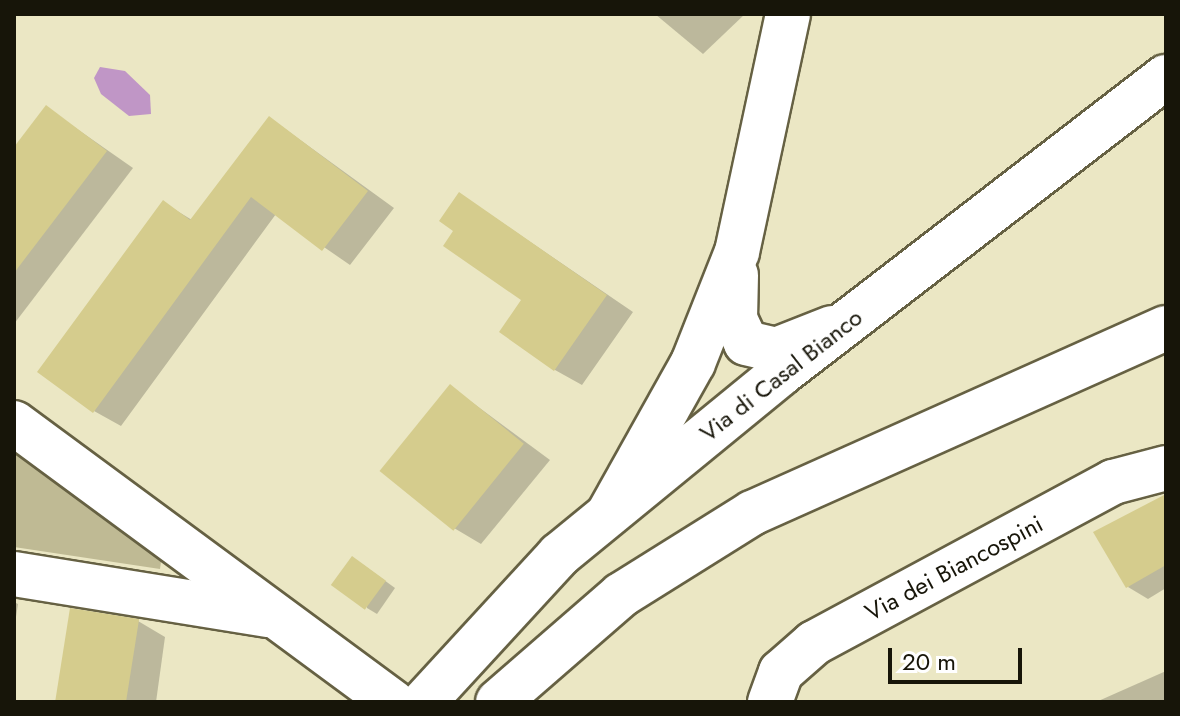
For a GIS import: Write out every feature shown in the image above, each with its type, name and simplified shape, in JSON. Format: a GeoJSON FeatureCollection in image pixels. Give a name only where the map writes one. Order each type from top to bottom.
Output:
{"type":"FeatureCollection","features":[{"type":"Feature","properties":{"kind":"street"},"geometry":{"type":"LineString","coordinates":[[608,515],[693,363],[737,252],[788,14]]}},
{"type":"Feature","properties":{"kind":"street","name":"Via di Casal Bianco"},"geometry":{"type":"LineString","coordinates":[[424,702],[516,595],[608,515],[848,321],[1166,77]]}},
{"type":"Feature","properties":{"kind":"street"},"geometry":{"type":"LineString","coordinates":[[737,252],[735,319],[746,343],[776,350],[848,321]]}},
{"type":"Feature","properties":{"kind":"street"},"geometry":{"type":"LineString","coordinates":[[498,702],[610,603],[718,532],[847,466],[1166,328]]}},
{"type":"Feature","properties":{"kind":"street"},"geometry":{"type":"LineString","coordinates":[[14,423],[393,702]]}},
{"type":"Feature","properties":{"kind":"street","name":"Via dei Biancospini"},"geometry":{"type":"LineString","coordinates":[[770,702],[781,672],[814,643],[1113,482],[1166,468]]}},
{"type":"Feature","properties":{"kind":"street"},"geometry":{"type":"LineString","coordinates":[[14,574],[276,616]]}},
{"type":"Feature","properties":{"kind":"shaded area"},"geometry":{"type":"Polygon","coordinates":[[[100,67],[125,71],[150,95],[151,114],[129,116],[101,94],[94,78],[100,67]]]}},
{"type":"Feature","properties":{"kind":"shaded area"},"geometry":{"type":"Polygon","coordinates":[[[14,436],[163,547],[160,569],[14,547],[14,436]]]}},
{"type":"Feature","properties":{"kind":"building"},"geometry":{"type":"Polygon","coordinates":[[[46,105],[107,151],[14,273],[14,147],[46,105]]]}},
{"type":"Feature","properties":{"kind":"building"},"geometry":{"type":"Polygon","coordinates":[[[269,116],[368,191],[322,251],[251,197],[93,413],[37,372],[163,200],[190,220],[269,116]]]}},
{"type":"Feature","properties":{"kind":"building"},"geometry":{"type":"Polygon","coordinates":[[[459,192],[607,295],[554,371],[499,332],[521,300],[443,246],[453,231],[439,221],[459,192]]]}},
{"type":"Feature","properties":{"kind":"building"},"geometry":{"type":"Polygon","coordinates":[[[450,384],[524,444],[453,531],[380,471],[450,384]]]}},
{"type":"Feature","properties":{"kind":"building"},"geometry":{"type":"Polygon","coordinates":[[[1166,494],[1166,565],[1126,588],[1093,532],[1166,494]]]}},
{"type":"Feature","properties":{"kind":"building"},"geometry":{"type":"Polygon","coordinates":[[[352,556],[386,581],[365,610],[331,585],[352,556]]]}},
{"type":"Feature","properties":{"kind":"building"},"geometry":{"type":"Polygon","coordinates":[[[70,608],[139,619],[126,702],[55,702],[70,608]]]}}]}
